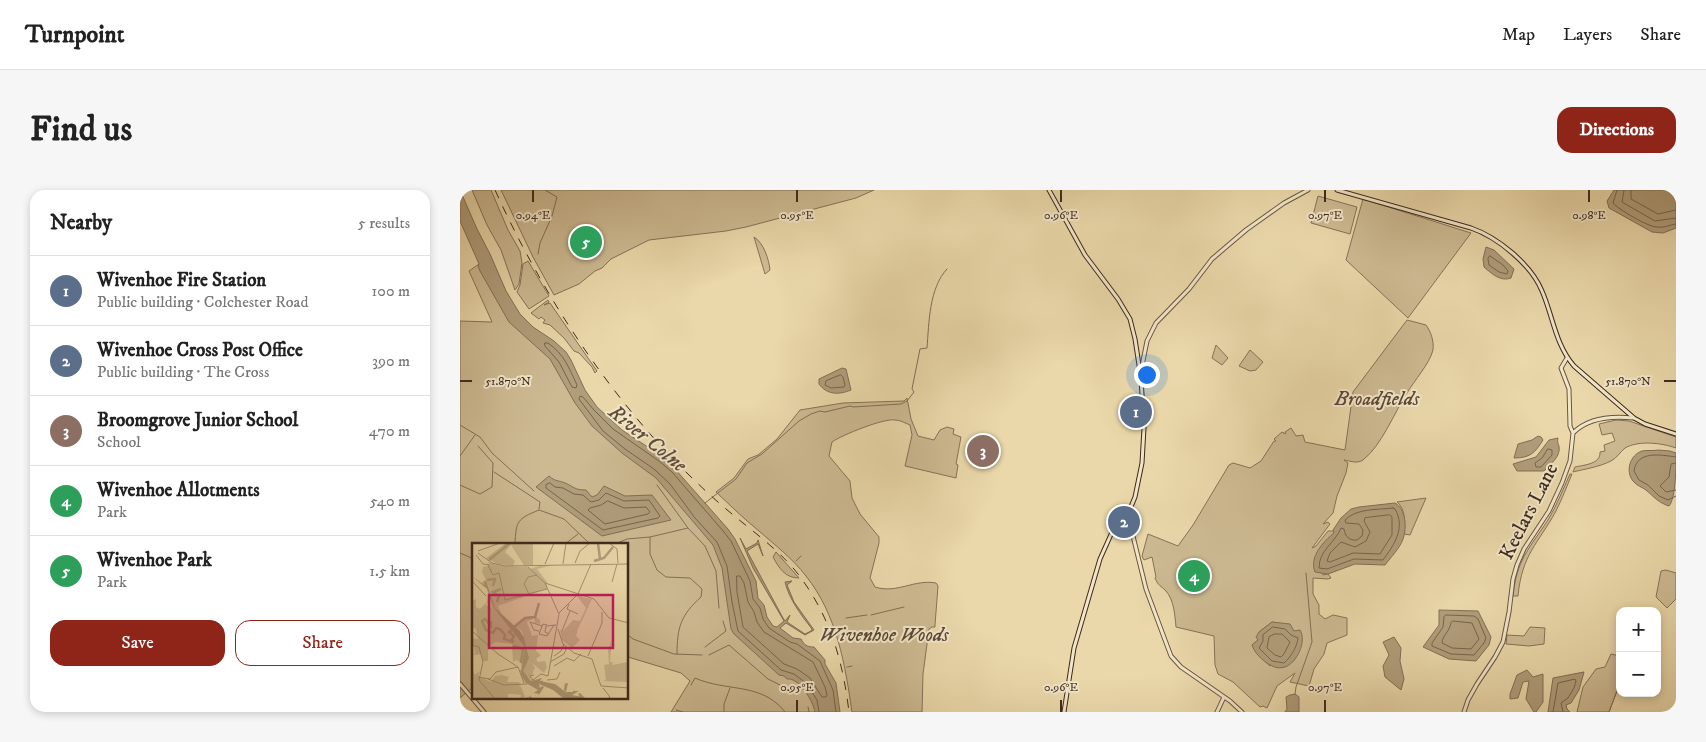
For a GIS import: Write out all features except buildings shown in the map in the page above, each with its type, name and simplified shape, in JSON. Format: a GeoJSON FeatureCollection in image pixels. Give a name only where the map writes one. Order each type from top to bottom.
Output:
{"type":"FeatureCollection","features":[{"type":"Feature","properties":{"kind":"main road"},"geometry":{"type":"LineString","coordinates":[[1049,190],[1085,255],[1128,314],[1134,334],[1143,406],[1143,449],[1135,497],[1128,514],[1120,521],[1111,534],[1096,572],[1071,659],[1064,712]]}},
{"type":"Feature","properties":{"kind":"main road"},"geometry":{"type":"LineString","coordinates":[[1139,368],[1142,366],[1146,341],[1156,323],[1189,289],[1212,260],[1246,230],[1284,203],[1308,190]]}},
{"type":"Feature","properties":{"kind":"main road"},"geometry":{"type":"LineString","coordinates":[[1337,190],[1452,222],[1487,235],[1508,249],[1532,275],[1543,292],[1556,335],[1568,358],[1581,372],[1634,418],[1640,422],[1676,434]]}},
{"type":"Feature","properties":{"kind":"main road","name":"Keelars Lane"},"geometry":{"type":"LineString","coordinates":[[1464,712],[1468,700],[1503,642],[1515,569],[1524,549],[1546,517],[1571,459],[1573,433],[1570,426],[1568,384],[1561,368],[1568,358]]}},
{"type":"Feature","properties":{"kind":"main road"},"geometry":{"type":"LineString","coordinates":[[1573,433],[1584,426],[1604,419],[1618,417],[1634,418]]}},
{"type":"Feature","properties":{"kind":"main road"},"geometry":{"type":"LineString","coordinates":[[1128,514],[1131,518],[1132,532],[1146,589],[1168,651],[1181,668],[1224,697],[1242,712]]}},
{"type":"Feature","properties":{"kind":"main road"},"geometry":{"type":"LineString","coordinates":[[460,684],[472,698]]}},
{"type":"Feature","properties":{"kind":"main road"},"geometry":{"type":"LineString","coordinates":[[1217,712],[1224,697]]}},
{"type":"Feature","properties":{"kind":"main road"},"geometry":{"type":"LineString","coordinates":[[474,700],[484,712]]}},
{"type":"Feature","properties":{"kind":"green space"},"geometry":{"type":"Polygon","coordinates":[[[472,190],[491,190],[508,230],[520,251],[522,263],[519,284],[515,290],[501,250],[487,225],[472,190]]]}},
{"type":"Feature","properties":{"kind":"green space"},"geometry":{"type":"Polygon","coordinates":[[[501,190],[874,190],[856,198],[746,227],[649,240],[611,259],[602,268],[595,271],[579,284],[554,295],[533,257],[501,190]]]}},
{"type":"Feature","properties":{"kind":"green space"},"geometry":{"type":"Polygon","coordinates":[[[1318,196],[1357,207],[1350,234],[1311,223],[1318,196]]]}},
{"type":"Feature","properties":{"kind":"green space"},"geometry":{"type":"Polygon","coordinates":[[[1363,199],[1471,233],[1408,318],[1346,260],[1363,199]]]}},
{"type":"Feature","properties":{"kind":"green space"},"geometry":{"type":"Polygon","coordinates":[[[754,237],[761,243],[767,257],[770,270],[765,274],[754,237]]]}},
{"type":"Feature","properties":{"kind":"green space"},"geometry":{"type":"Polygon","coordinates":[[[528,261],[549,296],[529,309],[517,292],[523,264],[528,261]]]}},
{"type":"Feature","properties":{"kind":"green space"},"geometry":{"type":"Polygon","coordinates":[[[479,264],[539,341],[564,379],[676,487],[825,712],[671,712],[690,681],[681,673],[629,657],[629,543],[472,543],[472,688],[460,698],[460,321],[492,322],[469,271],[479,264]]]}},
{"type":"Feature","properties":{"kind":"green space"},"geometry":{"type":"Polygon","coordinates":[[[548,300],[549,302],[544,305],[550,303],[597,371],[595,373],[592,367],[579,353],[574,351],[564,338],[550,325],[543,323],[545,320],[541,317],[539,319],[531,313],[548,300]]]}},
{"type":"Feature","properties":{"kind":"green space","name":"Broadfields"},"geometry":{"type":"Polygon","coordinates":[[[1407,320],[1426,325],[1433,343],[1433,350],[1429,361],[1370,454],[1358,462],[1344,460],[1348,463],[1346,473],[1333,513],[1323,524],[1328,522],[1330,524],[1312,548],[1316,546],[1328,531],[1334,531],[1335,533],[1321,546],[1314,563],[1323,575],[1328,574],[1331,578],[1313,578],[1313,594],[1319,605],[1319,614],[1325,619],[1333,615],[1347,618],[1347,635],[1327,643],[1324,654],[1314,669],[1309,686],[1290,682],[1295,673],[1277,686],[1267,708],[1260,707],[1233,682],[1218,674],[1215,665],[1214,636],[1176,627],[1172,603],[1169,595],[1155,578],[1152,557],[1144,560],[1142,556],[1148,534],[1178,546],[1193,525],[1229,465],[1233,463],[1250,468],[1261,461],[1274,441],[1276,441],[1274,439],[1282,432],[1286,434],[1285,432],[1291,428],[1296,436],[1303,435],[1305,442],[1345,450],[1353,392],[1407,320]],[[1272,622],[1259,632],[1258,640],[1252,645],[1259,656],[1270,666],[1294,631],[1291,627],[1272,622]]]}},
{"type":"Feature","properties":{"kind":"green space"},"geometry":{"type":"Polygon","coordinates":[[[1216,345],[1228,358],[1222,365],[1212,358],[1216,345]]]}},
{"type":"Feature","properties":{"kind":"green space"},"geometry":{"type":"Polygon","coordinates":[[[1250,350],[1263,362],[1256,370],[1250,371],[1239,366],[1250,350]]]}},
{"type":"Feature","properties":{"kind":"green space","name":"Wivenhoe Woods"},"geometry":{"type":"Polygon","coordinates":[[[907,398],[911,419],[918,436],[934,440],[940,430],[947,427],[954,429],[953,434],[961,437],[956,464],[958,465],[956,478],[905,466],[912,435],[910,425],[897,420],[873,424],[837,439],[832,442],[829,456],[850,481],[852,498],[860,514],[879,537],[870,578],[875,587],[891,589],[928,582],[936,583],[938,586],[935,627],[929,629],[923,674],[922,712],[852,712],[843,658],[832,624],[817,591],[790,558],[716,492],[734,478],[748,459],[758,455],[777,439],[800,410],[843,403],[904,401],[907,398]]]}},
{"type":"Feature","properties":{"kind":"green space"},"geometry":{"type":"Polygon","coordinates":[[[1616,420],[1629,421],[1676,437],[1676,448],[1644,443],[1631,445],[1611,461],[1573,472],[1575,467],[1587,465],[1598,459],[1600,452],[1605,451],[1604,445],[1615,441],[1612,433],[1602,435],[1599,424],[1616,420]]]}},
{"type":"Feature","properties":{"kind":"green space"},"geometry":{"type":"Polygon","coordinates":[[[1570,474],[1572,474],[1556,511],[1527,559],[1518,596],[1513,596],[1517,573],[1521,563],[1548,520],[1570,474]]]}},
{"type":"Feature","properties":{"kind":"green space"},"geometry":{"type":"Polygon","coordinates":[[[1426,498],[1410,535],[1404,534],[1405,521],[1402,509],[1397,502],[1426,498]]]}},
{"type":"Feature","properties":{"kind":"green space"},"geometry":{"type":"Polygon","coordinates":[[[776,552],[799,578],[786,574],[780,568],[773,557],[776,552]]]}},
{"type":"Feature","properties":{"kind":"green space"},"geometry":{"type":"Polygon","coordinates":[[[1666,570],[1676,573],[1676,599],[1667,608],[1656,597],[1661,571],[1666,570]]]}},
{"type":"Feature","properties":{"kind":"green space"},"geometry":{"type":"Polygon","coordinates":[[[1530,627],[1545,628],[1544,644],[1529,646],[1506,644],[1507,635],[1524,636],[1530,627]]]}},
{"type":"Feature","properties":{"kind":"green space"},"geometry":{"type":"Polygon","coordinates":[[[1611,654],[1616,655],[1616,694],[1609,712],[1577,712],[1583,687],[1596,669],[1605,667],[1611,654]]]}},
{"type":"Feature","properties":{"kind":"water"},"geometry":{"type":"Polygon","coordinates":[[[460,190],[506,291],[520,314],[533,327],[554,341],[566,352],[585,390],[597,407],[622,430],[663,457],[728,529],[756,581],[758,598],[764,605],[767,617],[773,626],[777,627],[784,621],[753,568],[740,538],[746,549],[757,543],[758,540],[763,556],[758,544],[747,551],[785,621],[790,615],[787,622],[805,634],[812,629],[789,595],[785,582],[792,581],[787,585],[794,602],[814,630],[805,635],[786,623],[780,628],[793,638],[801,639],[809,647],[814,647],[825,660],[825,664],[836,683],[840,712],[815,712],[801,686],[792,679],[779,675],[734,634],[731,629],[722,568],[713,545],[656,478],[622,453],[592,426],[575,403],[550,359],[509,322],[480,271],[479,264],[460,221],[460,190]]]}},
{"type":"Feature","properties":{"kind":"water"},"geometry":{"type":"Polygon","coordinates":[[[1614,190],[1676,190],[1676,228],[1663,233],[1652,232],[1609,208],[1607,201],[1614,190]]]}},
{"type":"Feature","properties":{"kind":"water"},"geometry":{"type":"Polygon","coordinates":[[[1486,247],[1494,250],[1514,269],[1511,278],[1500,278],[1484,267],[1483,259],[1486,247]]]}},
{"type":"Feature","properties":{"kind":"water"},"geometry":{"type":"Polygon","coordinates":[[[842,368],[846,369],[851,390],[833,393],[822,388],[819,384],[819,379],[842,368]]]}},
{"type":"Feature","properties":{"kind":"water"},"geometry":{"type":"Polygon","coordinates":[[[1538,436],[1543,440],[1535,451],[1528,456],[1514,458],[1518,444],[1538,436]]]}},
{"type":"Feature","properties":{"kind":"water"},"geometry":{"type":"Polygon","coordinates":[[[1558,438],[1558,453],[1555,460],[1544,471],[1517,471],[1513,464],[1536,457],[1549,440],[1558,438]]]}},
{"type":"Feature","properties":{"kind":"water"},"geometry":{"type":"Polygon","coordinates":[[[1658,450],[1676,453],[1674,489],[1669,506],[1636,484],[1629,473],[1630,464],[1634,456],[1642,451],[1658,450]]]}},
{"type":"Feature","properties":{"kind":"water"},"geometry":{"type":"Polygon","coordinates":[[[549,476],[577,489],[586,490],[592,497],[597,495],[604,486],[625,496],[652,495],[671,520],[602,536],[536,487],[549,476]]]}},
{"type":"Feature","properties":{"kind":"water"},"geometry":{"type":"Polygon","coordinates":[[[1395,503],[1403,514],[1405,524],[1404,535],[1400,546],[1385,565],[1355,564],[1328,574],[1315,572],[1315,555],[1334,533],[1333,530],[1341,518],[1351,509],[1395,503]]]}},
{"type":"Feature","properties":{"kind":"water"},"geometry":{"type":"Polygon","coordinates":[[[1439,610],[1478,611],[1491,637],[1489,645],[1476,661],[1449,659],[1423,647],[1439,625],[1439,610]]]}},
{"type":"Feature","properties":{"kind":"water"},"geometry":{"type":"Polygon","coordinates":[[[1272,622],[1290,624],[1294,631],[1300,630],[1302,635],[1300,651],[1297,656],[1289,665],[1282,668],[1265,662],[1259,657],[1252,645],[1258,640],[1256,637],[1259,632],[1272,622]]]}},
{"type":"Feature","properties":{"kind":"water"},"geometry":{"type":"Polygon","coordinates":[[[1394,637],[1401,648],[1400,661],[1404,679],[1401,690],[1385,677],[1383,666],[1389,655],[1383,642],[1394,637]]]}},
{"type":"Feature","properties":{"kind":"water"},"geometry":{"type":"Polygon","coordinates":[[[1527,670],[1533,677],[1543,674],[1543,702],[1536,712],[1534,712],[1526,699],[1529,681],[1523,682],[1518,698],[1510,699],[1517,675],[1527,670]]]}},
{"type":"Feature","properties":{"kind":"water"},"geometry":{"type":"Polygon","coordinates":[[[1584,672],[1579,690],[1571,703],[1566,705],[1570,712],[1548,712],[1553,678],[1584,672]]]}},
{"type":"Feature","properties":{"kind":"water"},"geometry":{"type":"Polygon","coordinates":[[[1295,694],[1299,697],[1299,712],[1285,712],[1287,709],[1286,697],[1295,694]]]}},
{"type":"Feature","properties":{"kind":"waterway"},"geometry":{"type":"LineString","coordinates":[[538,254],[540,243],[552,216],[557,197],[545,190]]}},
{"type":"Feature","properties":{"kind":"waterway"},"geometry":{"type":"LineString","coordinates":[[705,503],[736,479],[747,463],[762,454],[799,421],[811,414],[850,406],[901,404],[907,401],[914,392],[912,389],[920,349],[927,348],[929,317],[933,296],[941,277],[947,269]]}},
{"type":"Feature","properties":{"kind":"waterway"},"geometry":{"type":"LineString","coordinates":[[460,425],[480,437],[492,453],[534,491]]}},
{"type":"Feature","properties":{"kind":"waterway"},"geometry":{"type":"LineString","coordinates":[[460,456],[475,435]]}},
{"type":"Feature","properties":{"kind":"waterway"},"geometry":{"type":"LineString","coordinates":[[460,485],[480,494],[492,487],[493,463],[478,446]]}},
{"type":"Feature","properties":{"kind":"waterway"},"geometry":{"type":"LineString","coordinates":[[494,472],[540,502],[539,509]]}},
{"type":"Feature","properties":{"kind":"waterway"},"geometry":{"type":"LineString","coordinates":[[657,485],[688,528],[650,537],[650,554],[657,570],[666,577],[690,578],[702,589],[701,597],[689,610],[679,629],[677,654]]}},
{"type":"Feature","properties":{"kind":"waterway"},"geometry":{"type":"LineString","coordinates":[[515,543],[519,522],[526,516],[539,510],[564,519],[589,543]]}},
{"type":"Feature","properties":{"kind":"waterway"},"geometry":{"type":"LineString","coordinates":[[688,528],[705,546],[716,571],[719,608]]}},
{"type":"Feature","properties":{"kind":"waterway"},"geometry":{"type":"LineString","coordinates":[[566,543],[578,534]]}},
{"type":"Feature","properties":{"kind":"waterway"},"geometry":{"type":"LineString","coordinates":[[617,543],[627,539],[650,537]]}},
{"type":"Feature","properties":{"kind":"waterway"},"geometry":{"type":"LineString","coordinates":[[460,553],[472,558]]}},
{"type":"Feature","properties":{"kind":"waterway"},"geometry":{"type":"LineString","coordinates":[[796,561],[801,556]]}},
{"type":"Feature","properties":{"kind":"waterway"},"geometry":{"type":"LineString","coordinates":[[1295,694],[1312,642],[1306,573]]}},
{"type":"Feature","properties":{"kind":"waterway"},"geometry":{"type":"LineString","coordinates":[[871,615],[904,607]]}},
{"type":"Feature","properties":{"kind":"waterway"},"geometry":{"type":"LineString","coordinates":[[846,618],[867,615]]}},
{"type":"Feature","properties":{"kind":"waterway"},"geometry":{"type":"LineString","coordinates":[[705,647],[726,631],[723,621]]}},
{"type":"Feature","properties":{"kind":"waterway"},"geometry":{"type":"LineString","coordinates":[[629,636],[674,654],[702,655]]}},
{"type":"Feature","properties":{"kind":"waterway"},"geometry":{"type":"LineString","coordinates":[[709,655],[729,645],[768,679],[782,686]]}},
{"type":"Feature","properties":{"kind":"waterway"},"geometry":{"type":"LineString","coordinates":[[847,667],[852,666]]}},
{"type":"Feature","properties":{"kind":"waterway"},"geometry":{"type":"LineString","coordinates":[[691,685],[695,678],[755,692],[766,696],[785,712]]}},
{"type":"Feature","properties":{"kind":"waterway"},"geometry":{"type":"LineString","coordinates":[[724,712],[724,704],[730,688]]}},
{"type":"Feature","properties":{"kind":"waterway"},"geometry":{"type":"LineString","coordinates":[[1609,712],[1616,694]]}},
{"type":"Feature","properties":{"kind":"waterway"},"geometry":{"type":"LineString","coordinates":[[808,707],[809,712]]}},
{"type":"Feature","properties":{"kind":"waterway"},"geometry":{"type":"LineString","coordinates":[[676,710],[683,712]]}},
{"type":"Feature","properties":{"kind":"railway"},"geometry":{"type":"LineString","coordinates":[[495,190],[545,287],[584,349],[605,378],[651,435],[690,476],[721,505],[778,552],[801,578],[828,625],[839,658],[849,712]]}},
{"type":"Feature","properties":{"kind":"place","name":"Wivenhoe Park"},"geometry":{"type":"Point","coordinates":[586,242]}},
{"type":"Feature","properties":{"kind":"place","name":"Wivenhoe Fire Station"},"geometry":{"type":"Point","coordinates":[1136,412]}},
{"type":"Feature","properties":{"kind":"place","name":"Broomgrove Junior School"},"geometry":{"type":"Point","coordinates":[983,451]}},
{"type":"Feature","properties":{"kind":"place","name":"Wivenhoe Cross Post Office"},"geometry":{"type":"Point","coordinates":[1124,522]}},
{"type":"Feature","properties":{"kind":"place","name":"Wivenhoe Allotments"},"geometry":{"type":"Point","coordinates":[1194,576]}},
{"type":"Feature","properties":{"kind":"water label","name":"River Colne"},"geometry":{"type":"Point","coordinates":[648,438]}}]}
